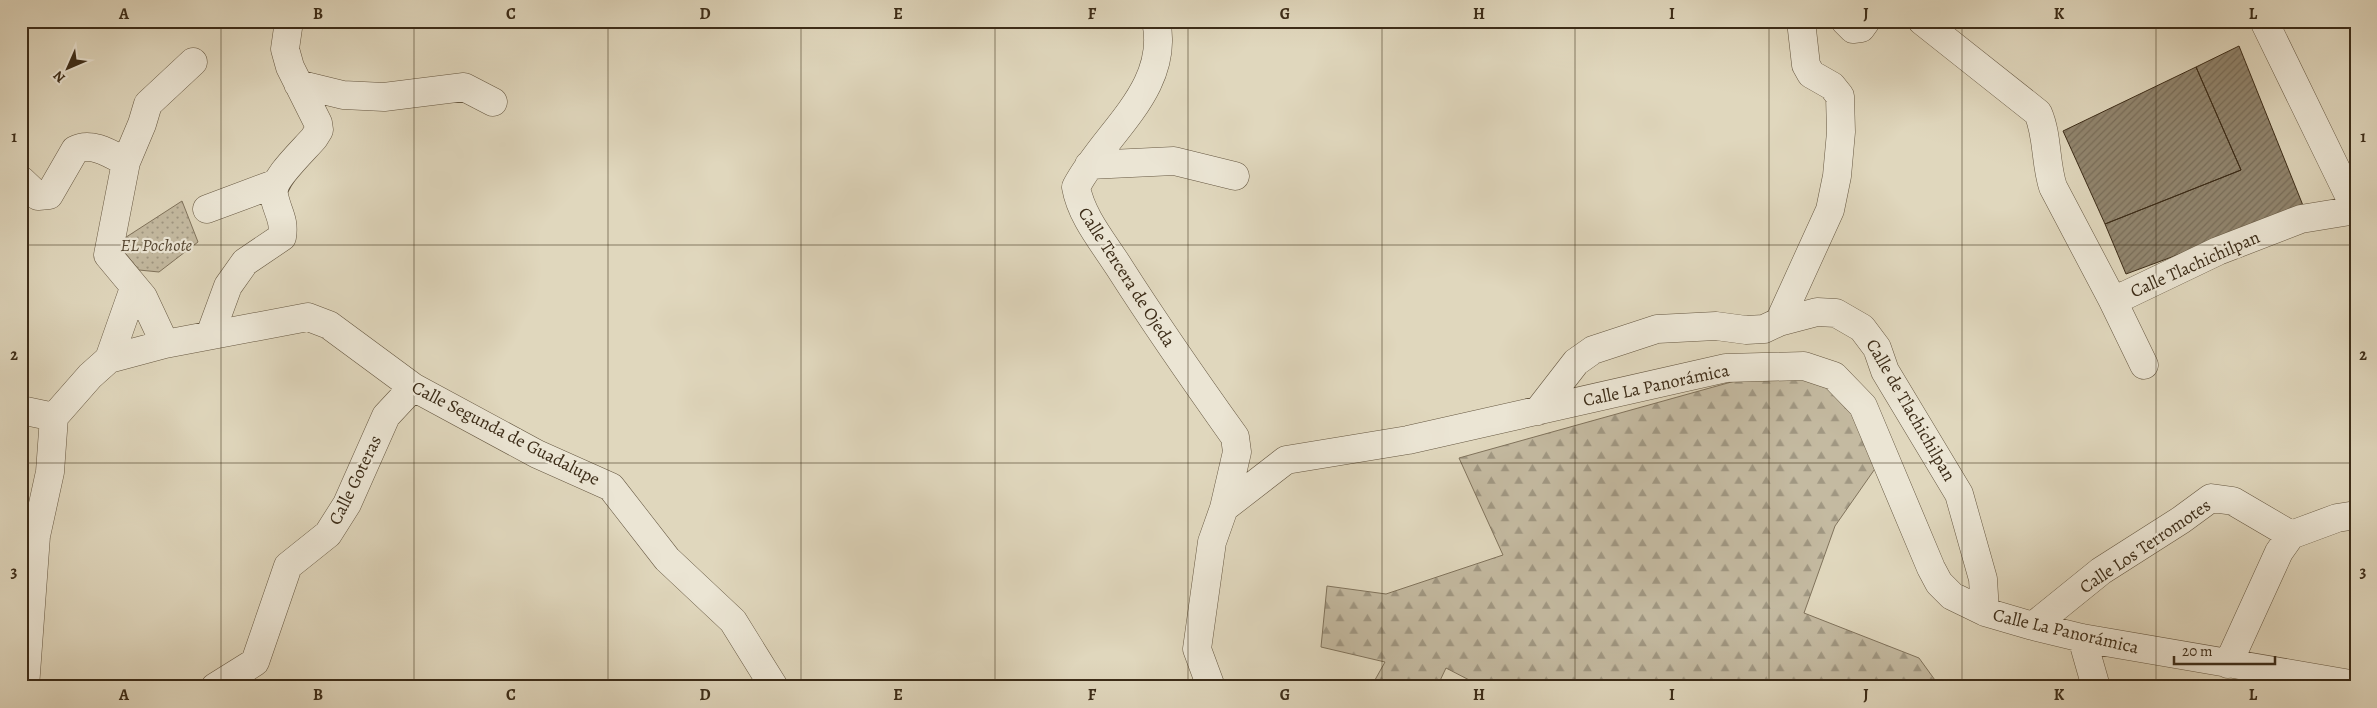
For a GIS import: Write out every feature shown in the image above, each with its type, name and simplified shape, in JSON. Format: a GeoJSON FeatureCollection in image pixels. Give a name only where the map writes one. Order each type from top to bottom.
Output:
{"type":"FeatureCollection","features":[{"type":"Feature","properties":{"kind":"street"},"geometry":{"type":"LineString","coordinates":[[207,209],[274,184],[319,130],[318,123],[298,84],[285,49],[289,21]]}},
{"type":"Feature","properties":{"kind":"street","name":"Calle Tercera de Ojeda"},"geometry":{"type":"LineString","coordinates":[[1156,21],[1159,33],[1157,59],[1144,92],[1089,165],[1076,187],[1079,204],[1162,335],[1235,437],[1237,452],[1224,508]]}},
{"type":"Feature","properties":{"kind":"street"},"geometry":{"type":"LineString","coordinates":[[1779,322],[1830,210],[1837,176],[1841,132],[1840,96],[1832,86],[1811,74],[1806,65],[1801,21]]}},
{"type":"Feature","properties":{"kind":"street"},"geometry":{"type":"LineString","coordinates":[[1845,21],[1853,28],[1861,28],[1866,21]]}},
{"type":"Feature","properties":{"kind":"street","name":"Calle Tlachichilpan"},"geometry":{"type":"LineString","coordinates":[[1922,21],[2038,113],[2043,125],[2049,174],[2053,187],[2112,298],[2126,295],[2218,251],[2301,219],[2356,210]]}},
{"type":"Feature","properties":{"kind":"street"},"geometry":{"type":"LineString","coordinates":[[2264,21],[2356,210]]}},
{"type":"Feature","properties":{"kind":"street"},"geometry":{"type":"LineString","coordinates":[[166,344],[143,297],[108,255],[126,162],[148,104],[193,62]]}},
{"type":"Feature","properties":{"kind":"street"},"geometry":{"type":"LineString","coordinates":[[298,84],[343,95],[384,97],[464,87],[493,102]]}},
{"type":"Feature","properties":{"kind":"street"},"geometry":{"type":"LineString","coordinates":[[21,180],[38,196],[49,195],[75,150],[80,148],[104,150],[126,162]]}},
{"type":"Feature","properties":{"kind":"street"},"geometry":{"type":"LineString","coordinates":[[1089,165],[1174,161],[1235,176]]}},
{"type":"Feature","properties":{"kind":"street"},"geometry":{"type":"LineString","coordinates":[[210,335],[228,286],[245,262],[282,237],[284,226],[273,194],[274,184]]}},
{"type":"Feature","properties":{"kind":"street"},"geometry":{"type":"LineString","coordinates":[[25,687],[29,535],[50,472],[54,417],[90,376],[109,359],[134,288]]}},
{"type":"Feature","properties":{"kind":"street"},"geometry":{"type":"LineString","coordinates":[[2112,298],[2144,366]]}},
{"type":"Feature","properties":{"kind":"street","name":"Calle de Tlachichilpan"},"geometry":{"type":"LineString","coordinates":[[1538,411],[1576,362],[1593,350],[1657,330],[1716,326],[1755,330],[1764,329],[1779,322],[1817,312],[1836,313],[1862,328],[1877,348],[1885,371],[1959,494],[1983,579],[1985,612]]}},
{"type":"Feature","properties":{"kind":"street","name":"Calle Segunda de Guadalupe"},"geometry":{"type":"LineString","coordinates":[[109,359],[166,344],[308,317],[329,324],[413,387],[537,454],[611,487],[667,559],[733,621],[774,687]]}},
{"type":"Feature","properties":{"kind":"street"},"geometry":{"type":"LineString","coordinates":[[376,359],[386,416]]}},
{"type":"Feature","properties":{"kind":"street","name":"Calle La Panorámica"},"geometry":{"type":"LineString","coordinates":[[1224,508],[1286,460],[1408,440],[1726,368],[1804,366],[1834,376],[1863,406],[1939,584],[1952,596],[1985,612],[2082,638],[2356,685]]}},
{"type":"Feature","properties":{"kind":"street","name":"Calle Goteras"},"geometry":{"type":"LineString","coordinates":[[215,687],[255,662],[288,566],[328,534],[347,504],[386,416],[413,387]]}},
{"type":"Feature","properties":{"kind":"street"},"geometry":{"type":"LineString","coordinates":[[21,410],[54,417]]}},
{"type":"Feature","properties":{"kind":"street","name":"Calle Los Terromotes"},"geometry":{"type":"LineString","coordinates":[[2033,626],[2101,571],[2181,520],[2211,498],[2233,501],[2291,534]]}},
{"type":"Feature","properties":{"kind":"street"},"geometry":{"type":"LineString","coordinates":[[1211,687],[1197,649],[1212,542],[1224,508]]}},
{"type":"Feature","properties":{"kind":"street"},"geometry":{"type":"LineString","coordinates":[[2228,664],[2279,552],[2291,534],[2337,518],[2356,516]]}},
{"type":"Feature","properties":{"kind":"street"},"geometry":{"type":"LineString","coordinates":[[2082,638],[2096,687]]}},
{"type":"Feature","properties":{"kind":"green space","name":"EL Pochote"},"geometry":{"type":"Polygon","coordinates":[[[182,201],[198,242],[159,272],[139,270],[117,243],[182,201]]]}},
{"type":"Feature","properties":{"kind":"green space"},"geometry":{"type":"Polygon","coordinates":[[[1800,372],[1855,405],[1879,463],[1835,526],[1804,613],[1919,658],[1940,687],[1476,687],[1475,683],[1446,668],[1437,687],[1371,687],[1385,662],[1321,647],[1327,586],[1386,594],[1503,555],[1459,458],[1760,374],[1800,372]]]}},
{"type":"Feature","properties":{"kind":"building"},"geometry":{"type":"Polygon","coordinates":[[[2239,46],[2304,208],[2126,274],[2105,224],[2241,170],[2196,67],[2239,46]]]}},
{"type":"Feature","properties":{"kind":"building"},"geometry":{"type":"Polygon","coordinates":[[[2196,67],[2241,170],[2105,224],[2063,131],[2196,67]]]}}]}
